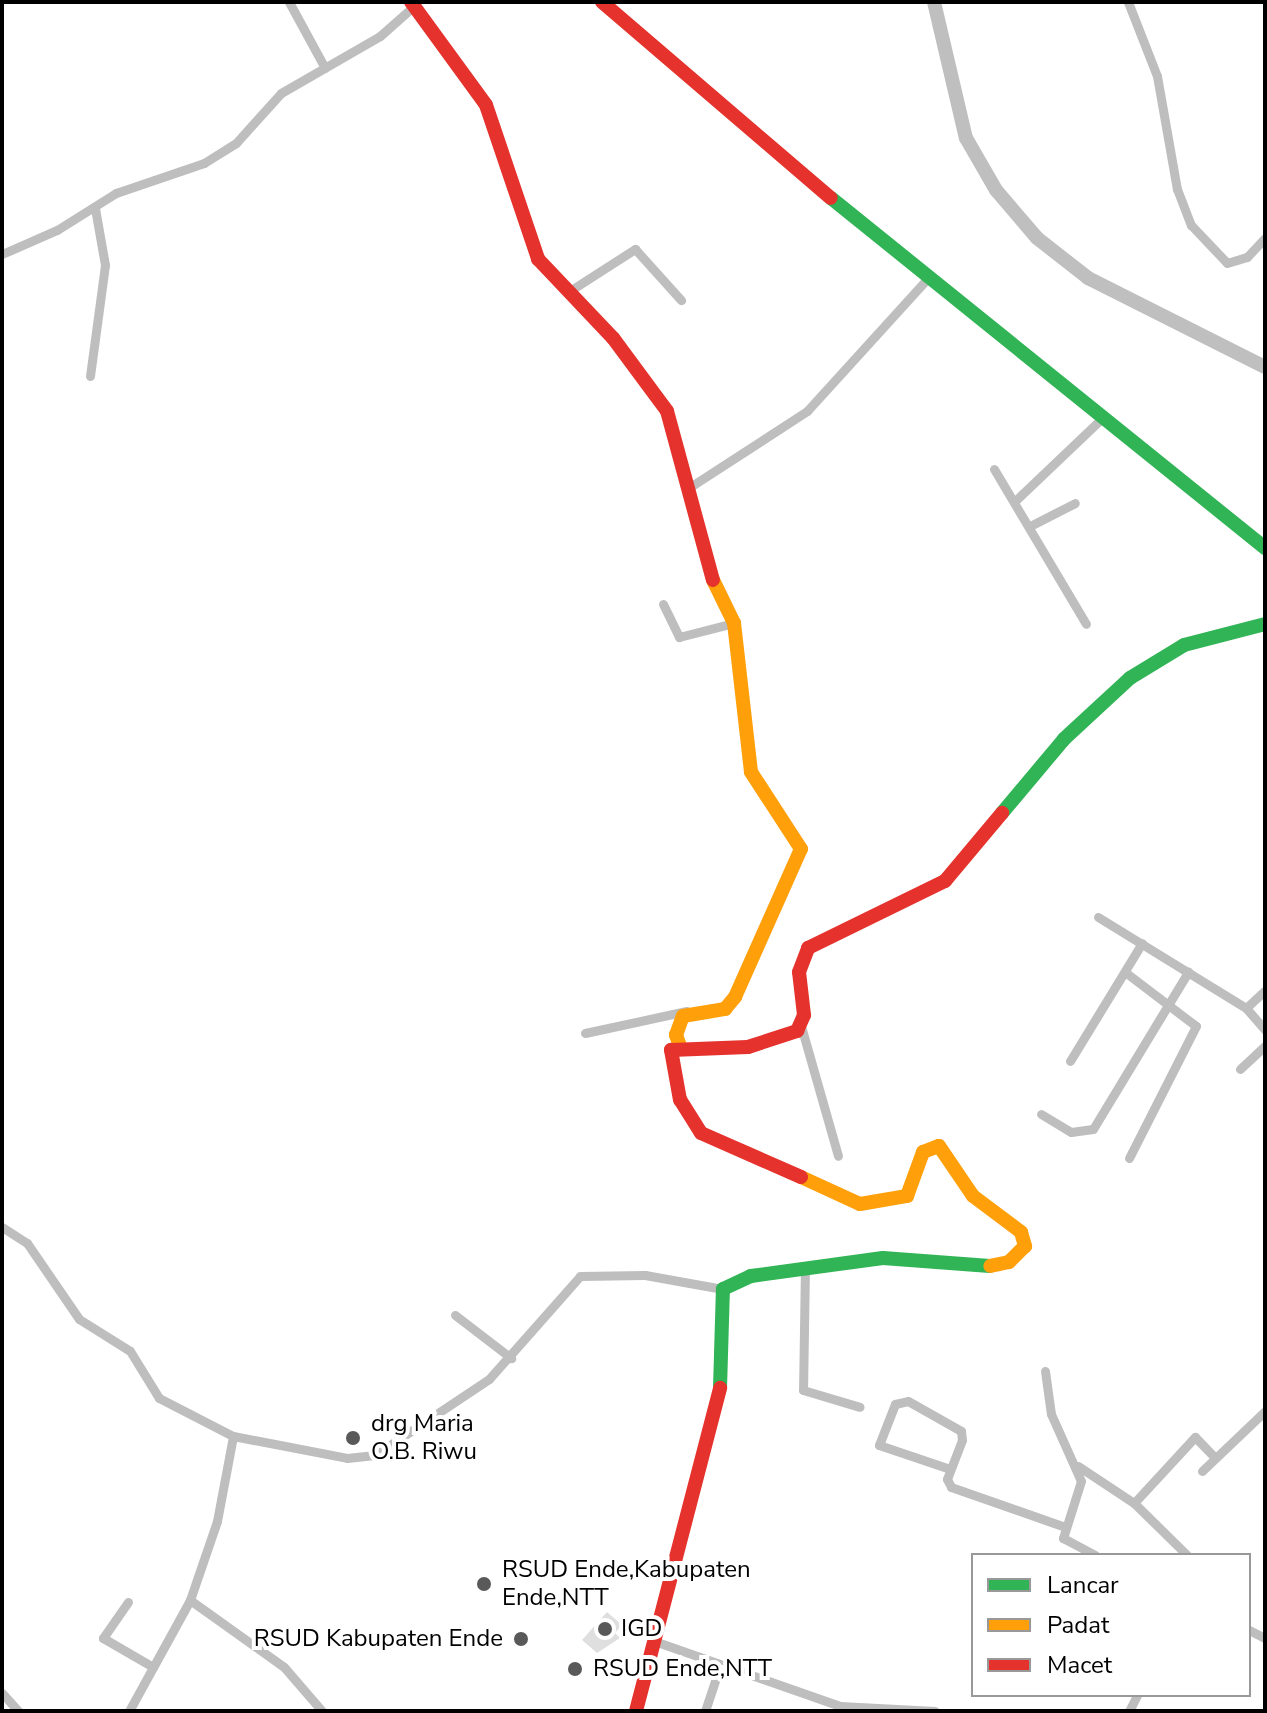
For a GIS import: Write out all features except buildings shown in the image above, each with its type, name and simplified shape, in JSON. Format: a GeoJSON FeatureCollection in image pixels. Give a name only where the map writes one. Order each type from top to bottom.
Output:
{"type":"FeatureCollection","features":[{"type":"Feature","properties":{"kind":"main road"},"geometry":{"type":"LineString","coordinates":[[602,2],[926,280],[1099,421],[1265,548]]}},
{"type":"Feature","properties":{"kind":"main road"},"geometry":{"type":"LineString","coordinates":[[412,4],[486,105],[524,230],[568,292],[652,386],[678,437],[704,560],[734,623],[751,772],[801,849],[743,968],[735,997],[725,1009],[691,1010],[678,1026],[680,1046]]}},
{"type":"Feature","properties":{"kind":"main road"},"geometry":{"type":"LineString","coordinates":[[636,1711],[657,1642],[725,1367],[718,1309],[723,1289],[751,1276],[805,1266],[896,1258],[977,1269],[1017,1257],[1026,1239],[973,1196],[939,1146],[923,1152],[907,1196],[860,1204],[701,1133],[680,1100],[669,1063],[671,1050],[680,1046],[748,1047],[801,1026],[799,972],[808,948],[945,881],[1055,748],[1130,678],[1184,645],[1265,624]]}},
{"type":"Feature","properties":{"kind":"street"},"geometry":{"type":"LineString","coordinates":[[289,2],[325,68]]}},
{"type":"Feature","properties":{"kind":"street"},"geometry":{"type":"LineString","coordinates":[[1128,2],[1157,76],[1177,189],[1191,225],[1227,263],[1247,257],[1265,238]]}},
{"type":"Feature","properties":{"kind":"street"},"geometry":{"type":"LineString","coordinates":[[2,254],[157,175],[204,163],[236,143],[281,93],[380,36],[412,4]]}},
{"type":"Feature","properties":{"kind":"street"},"geometry":{"type":"LineString","coordinates":[[90,376],[105,265],[95,208]]}},
{"type":"Feature","properties":{"kind":"street"},"geometry":{"type":"LineString","coordinates":[[568,292],[613,258],[635,249],[681,300]]}},
{"type":"Feature","properties":{"kind":"street"},"geometry":{"type":"LineString","coordinates":[[690,487],[807,411],[926,280]]}},
{"type":"Feature","properties":{"kind":"street"},"geometry":{"type":"LineString","coordinates":[[1015,501],[1099,421]]}},
{"type":"Feature","properties":{"kind":"street"},"geometry":{"type":"LineString","coordinates":[[994,469],[1032,525],[1086,624]]}},
{"type":"Feature","properties":{"kind":"street"},"geometry":{"type":"LineString","coordinates":[[1032,525],[1075,503]]}},
{"type":"Feature","properties":{"kind":"street"},"geometry":{"type":"LineString","coordinates":[[663,604],[679,637],[734,623]]}},
{"type":"Feature","properties":{"kind":"street"},"geometry":{"type":"LineString","coordinates":[[1098,917],[1246,1008],[1265,1030]]}},
{"type":"Feature","properties":{"kind":"street"},"geometry":{"type":"LineString","coordinates":[[1070,1061],[1142,943]]}},
{"type":"Feature","properties":{"kind":"street"},"geometry":{"type":"LineString","coordinates":[[1125,972],[1193,1019],[1195,1030],[1129,1158]]}},
{"type":"Feature","properties":{"kind":"street"},"geometry":{"type":"LineString","coordinates":[[1041,1114],[1071,1132],[1093,1129],[1188,972]]}},
{"type":"Feature","properties":{"kind":"street"},"geometry":{"type":"LineString","coordinates":[[1246,1008],[1265,990]]}},
{"type":"Feature","properties":{"kind":"street"},"geometry":{"type":"LineString","coordinates":[[585,1033],[691,1010]]}},
{"type":"Feature","properties":{"kind":"street"},"geometry":{"type":"LineString","coordinates":[[801,1026],[838,1156]]}},
{"type":"Feature","properties":{"kind":"street"},"geometry":{"type":"LineString","coordinates":[[1240,1069],[1265,1046]]}},
{"type":"Feature","properties":{"kind":"street"},"geometry":{"type":"LineString","coordinates":[[2,1227],[27,1243],[79,1319],[130,1351],[159,1398],[233,1436],[347,1458],[375,1455],[489,1379],[511,1358],[580,1276],[645,1275],[723,1289]]}},
{"type":"Feature","properties":{"kind":"street"},"geometry":{"type":"LineString","coordinates":[[805,1266],[803,1390],[860,1407]]}},
{"type":"Feature","properties":{"kind":"street"},"geometry":{"type":"LineString","coordinates":[[455,1315],[511,1358]]}},
{"type":"Feature","properties":{"kind":"street"},"geometry":{"type":"LineString","coordinates":[[1045,1371],[1051,1414],[1078,1466],[1079,1494],[1065,1527],[1066,1541],[1091,1553]]}},
{"type":"Feature","properties":{"kind":"street"},"geometry":{"type":"LineString","coordinates":[[950,1469],[879,1445],[895,1404],[908,1401],[961,1431],[948,1484],[957,1491],[1065,1527]]}},
{"type":"Feature","properties":{"kind":"street"},"geometry":{"type":"LineString","coordinates":[[1202,1471],[1265,1411]]}},
{"type":"Feature","properties":{"kind":"street"},"geometry":{"type":"LineString","coordinates":[[129,1711],[190,1600],[217,1521],[233,1436]]}},
{"type":"Feature","properties":{"kind":"street"},"geometry":{"type":"LineString","coordinates":[[1134,1503],[1195,1437],[1215,1458]]}},
{"type":"Feature","properties":{"kind":"street"},"geometry":{"type":"LineString","coordinates":[[1078,1466],[1134,1503],[1185,1553]]}},
{"type":"Feature","properties":{"kind":"street"},"geometry":{"type":"LineString","coordinates":[[190,1600],[293,1674],[322,1711]]}},
{"type":"Feature","properties":{"kind":"street"},"geometry":{"type":"LineString","coordinates":[[128,1602],[103,1638],[153,1667]]}},
{"type":"Feature","properties":{"kind":"street"},"geometry":{"type":"LineString","coordinates":[[657,1642],[840,1706],[935,1711]]}},
{"type":"Feature","properties":{"kind":"street"},"geometry":{"type":"LineString","coordinates":[[705,1711],[720,1666]]}},
{"type":"Feature","properties":{"kind":"street"},"geometry":{"type":"LineString","coordinates":[[2,1693],[18,1711]]}},
{"type":"Feature","properties":{"kind":"waterway"},"geometry":{"type":"LineString","coordinates":[[934,2],[966,138],[996,190],[1037,238],[1088,278],[1265,367]]}},
{"type":"Feature","properties":{"kind":"traffic: fast"},"geometry":{"type":"LineString","coordinates":[[831,198],[1265,548]]}},
{"type":"Feature","properties":{"kind":"traffic: fast"},"geometry":{"type":"LineString","coordinates":[[1002,813],[1064,739],[1130,678],[1184,645],[1265,624]]}},
{"type":"Feature","properties":{"kind":"traffic: fast"},"geometry":{"type":"LineString","coordinates":[[720,1388],[723,1289],[751,1276],[883,1258],[990,1266]]}},
{"type":"Feature","properties":{"kind":"traffic: slow"},"geometry":{"type":"LineString","coordinates":[[680,1046],[676,1035],[683,1016],[725,1009],[735,997],[801,849],[751,772],[734,623],[713,580]]}},
{"type":"Feature","properties":{"kind":"traffic: slow"},"geometry":{"type":"LineString","coordinates":[[801,1177],[860,1204],[907,1196],[923,1152],[939,1146],[973,1196],[1021,1232],[1025,1246],[1009,1262],[990,1266]]}},
{"type":"Feature","properties":{"kind":"traffic: jam"},"geometry":{"type":"LineString","coordinates":[[411,2],[486,105],[538,259],[613,338],[667,411],[713,580]]}},
{"type":"Feature","properties":{"kind":"traffic: jam"},"geometry":{"type":"LineString","coordinates":[[602,2],[831,198]]}},
{"type":"Feature","properties":{"kind":"traffic: jam"},"geometry":{"type":"LineString","coordinates":[[801,1177],[701,1133],[680,1100],[671,1050],[748,1047],[797,1031],[804,1015],[799,972],[808,948],[945,881],[1002,813]]}},
{"type":"Feature","properties":{"kind":"traffic: jam"},"geometry":{"type":"LineString","coordinates":[[636,1711],[720,1388]]}},
{"type":"Feature","properties":{"kind":"place","name":"drg Maria O.B. Riwu"},"geometry":{"type":"Point","coordinates":[353,1438]}},
{"type":"Feature","properties":{"kind":"place","name":"RSUD Ende,Kabupaten Ende,NTT"},"geometry":{"type":"Point","coordinates":[484,1584]}},
{"type":"Feature","properties":{"kind":"place","name":"IGD"},"geometry":{"type":"Point","coordinates":[605,1629]}},
{"type":"Feature","properties":{"kind":"place","name":"RSUD Kabupaten Ende"},"geometry":{"type":"Point","coordinates":[521,1639]}},
{"type":"Feature","properties":{"kind":"place","name":"RSUD Ende,NTT"},"geometry":{"type":"Point","coordinates":[575,1669]}}]}
